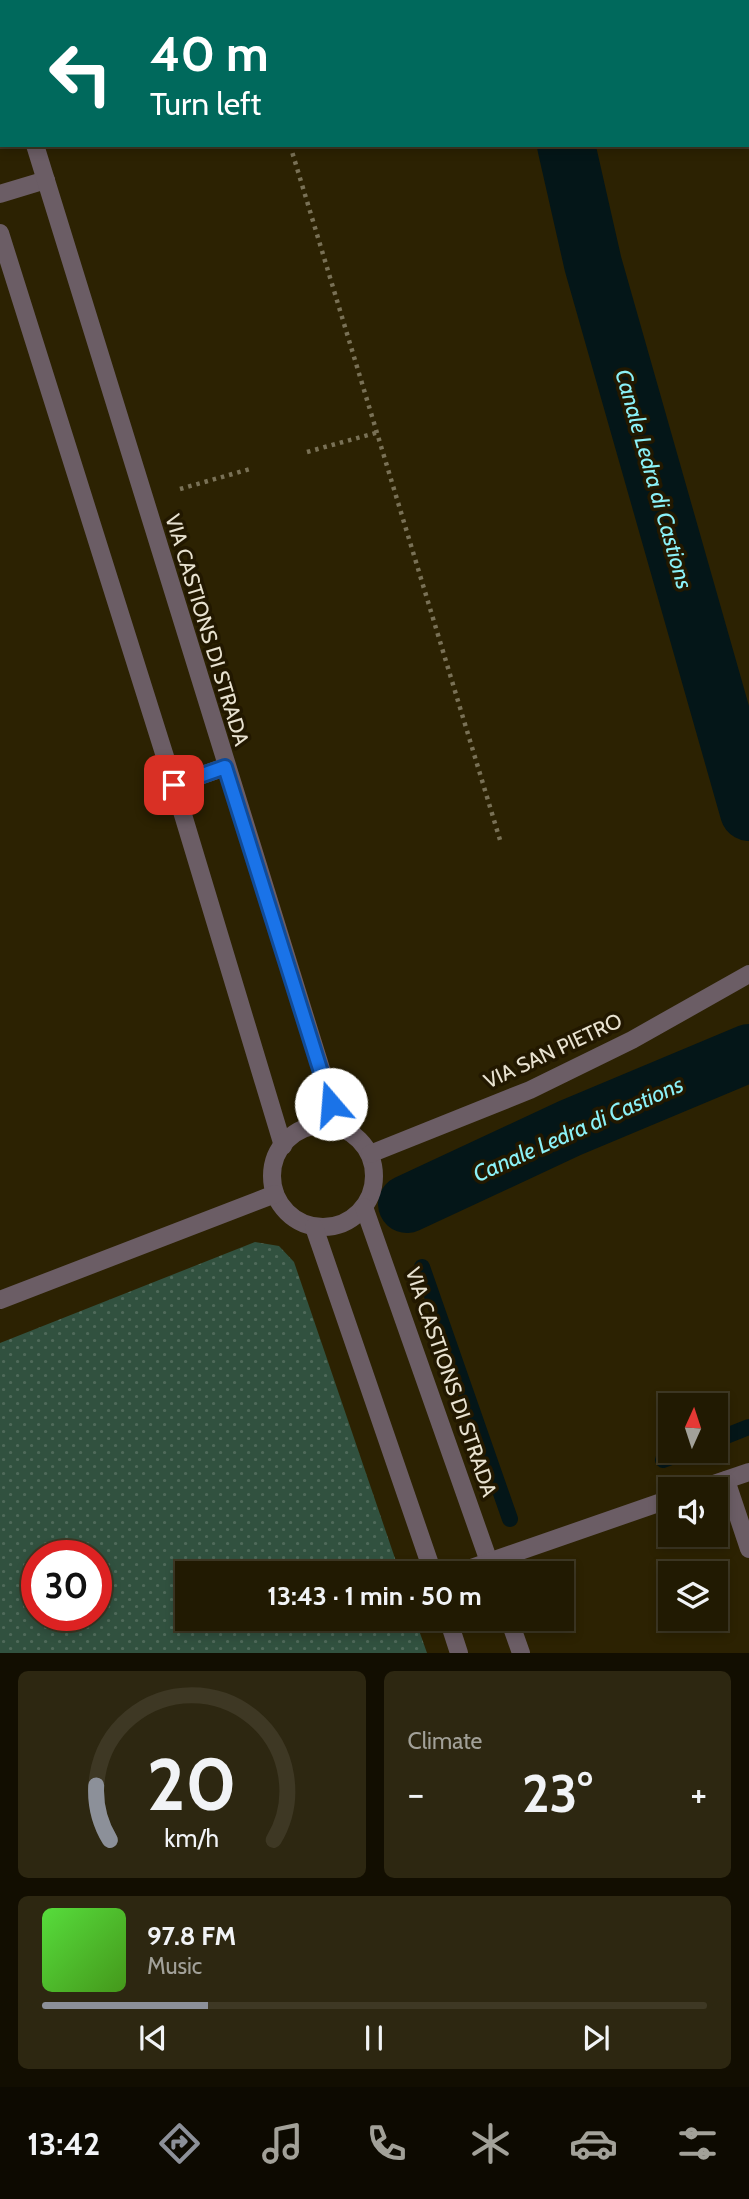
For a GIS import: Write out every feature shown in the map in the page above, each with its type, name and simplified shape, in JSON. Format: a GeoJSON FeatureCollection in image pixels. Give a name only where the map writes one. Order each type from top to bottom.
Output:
{"type":"FeatureCollection","features":[{"type":"Feature","properties":{"kind":"street","name":"VIA CASTIONS DI STRADA"},"geometry":{"type":"LineString","coordinates":[[36,147],[225,767],[339,1127]]}},
{"type":"Feature","properties":{"kind":"street"},"geometry":{"type":"LineString","coordinates":[[0,194],[46,180]]}},
{"type":"Feature","properties":{"kind":"street"},"geometry":{"type":"LineString","coordinates":[[0,233],[174,785],[282,1146]]}},
{"type":"Feature","properties":{"kind":"street"},"geometry":{"type":"LineString","coordinates":[[174,785],[225,767]]}},
{"type":"Feature","properties":{"kind":"street","name":"VIA SAN PIETRO"},"geometry":{"type":"LineString","coordinates":[[369,1154],[530,1090],[632,1040],[749,974]]}},
{"type":"Feature","properties":{"kind":"street"},"geometry":{"type":"LineString","coordinates":[[339,1127],[357,1138],[369,1154],[374,1181],[364,1207],[342,1224],[314,1227],[290,1215],[281,1207],[275,1194],[272,1169],[282,1146],[294,1134],[308,1128],[339,1127]]}},
{"type":"Feature","properties":{"kind":"street"},"geometry":{"type":"LineString","coordinates":[[0,1300],[275,1194]]}},
{"type":"Feature","properties":{"kind":"street","name":"VIA CASTIONS DI STRADA"},"geometry":{"type":"LineString","coordinates":[[364,1207],[489,1561]]}},
{"type":"Feature","properties":{"kind":"street"},"geometry":{"type":"LineString","coordinates":[[314,1227],[429,1561]]}},
{"type":"Feature","properties":{"kind":"street"},"geometry":{"type":"LineString","coordinates":[[728,1479],[749,1472]]}},
{"type":"Feature","properties":{"kind":"street"},"geometry":{"type":"LineString","coordinates":[[728,1486],[749,1549]]}},
{"type":"Feature","properties":{"kind":"street"},"geometry":{"type":"LineString","coordinates":[[507,1561],[658,1504]]}},
{"type":"Feature","properties":{"kind":"street"},"geometry":{"type":"LineString","coordinates":[[452,1631],[460,1653]]}},
{"type":"Feature","properties":{"kind":"street"},"geometry":{"type":"LineString","coordinates":[[513,1631],[521,1653]]}},
{"type":"Feature","properties":{"kind":"path"},"geometry":{"type":"LineString","coordinates":[[291,147],[379,432],[500,841]]}},
{"type":"Feature","properties":{"kind":"path"},"geometry":{"type":"LineString","coordinates":[[307,452],[379,432]]}},
{"type":"Feature","properties":{"kind":"path"},"geometry":{"type":"LineString","coordinates":[[144,500],[250,469]]}},
{"type":"Feature","properties":{"kind":"green space"},"geometry":{"type":"Polygon","coordinates":[[[255,1242],[279,1246],[294,1262],[396,1561],[175,1561],[175,1631],[419,1631],[427,1653],[0,1653],[0,1343],[255,1242]]]}},
{"type":"Feature","properties":{"kind":"waterway","name":"Canale Ledra di Castions"},"geometry":{"type":"LineString","coordinates":[[566,147],[593,264],[749,812]]}},
{"type":"Feature","properties":{"kind":"waterway","name":"Canale Ledra di Castions"},"geometry":{"type":"LineString","coordinates":[[407,1204],[570,1128],[749,1053]]}},
{"type":"Feature","properties":{"kind":"waterway"},"geometry":{"type":"LineString","coordinates":[[422,1267],[510,1519]]}},
{"type":"Feature","properties":{"kind":"waterway"},"geometry":{"type":"LineString","coordinates":[[728,1435],[749,1427]]}},
{"type":"Feature","properties":{"kind":"route"},"geometry":{"type":"LineString","coordinates":[[174,785],[225,767],[331,1104]]}}]}
